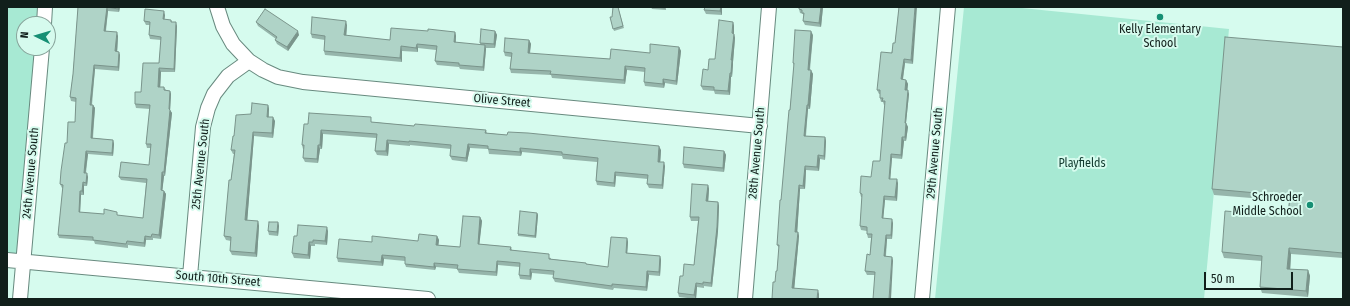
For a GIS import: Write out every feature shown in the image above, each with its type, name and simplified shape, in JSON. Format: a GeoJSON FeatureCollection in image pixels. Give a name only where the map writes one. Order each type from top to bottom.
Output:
{"type":"FeatureCollection","features":[{"type":"Feature","properties":{"kind":"street"},"geometry":{"type":"LineString","coordinates":[[217,7],[223,26],[233,44],[249,61]]}},
{"type":"Feature","properties":{"kind":"street","name":"28th Avenue South"},"geometry":{"type":"LineString","coordinates":[[745,299],[769,7]]}},
{"type":"Feature","properties":{"kind":"street","name":"29th Avenue South"},"geometry":{"type":"LineString","coordinates":[[922,299],[948,7]]}},
{"type":"Feature","properties":{"kind":"street","name":"24th Avenue South"},"geometry":{"type":"LineString","coordinates":[[20,299],[41,56]]}},
{"type":"Feature","properties":{"kind":"street","name":"Olive Street"},"geometry":{"type":"LineString","coordinates":[[249,61],[278,77],[302,82],[760,126]]}},
{"type":"Feature","properties":{"kind":"street","name":"25th Avenue South"},"geometry":{"type":"LineString","coordinates":[[190,276],[203,127],[208,108],[214,94],[228,76],[249,61]]}},
{"type":"Feature","properties":{"kind":"street","name":"South 10th Street"},"geometry":{"type":"LineString","coordinates":[[7,260],[428,299]]}},
{"type":"Feature","properties":{"kind":"green space"},"geometry":{"type":"Polygon","coordinates":[[[7,7],[45,7],[44,16],[16,16],[16,56],[41,56],[23,261],[7,260],[7,7]]]}},
{"type":"Feature","properties":{"kind":"green space","name":"Playfields"},"geometry":{"type":"Polygon","coordinates":[[[964,7],[1012,7],[1229,29],[1204,299],[935,299],[964,7]]]}},
{"type":"Feature","properties":{"kind":"building"},"geometry":{"type":"Polygon","coordinates":[[[78,7],[107,7],[104,31],[117,32],[115,51],[119,52],[118,67],[94,65],[90,105],[93,105],[91,138],[113,140],[112,153],[86,151],[84,173],[87,173],[86,183],[83,182],[82,191],[80,191],[79,212],[104,214],[104,209],[117,212],[117,215],[143,218],[147,179],[119,177],[121,162],[149,165],[151,144],[146,144],[150,105],[135,104],[135,92],[141,92],[143,63],[159,63],[161,37],[149,35],[150,22],[144,21],[145,9],[164,11],[163,19],[176,22],[174,69],[159,68],[158,87],[164,87],[164,90],[170,91],[170,110],[164,172],[162,172],[161,190],[164,191],[159,235],[152,234],[151,237],[145,236],[144,243],[127,241],[126,244],[93,240],[93,237],[58,235],[63,185],[60,184],[61,171],[65,143],[67,143],[68,122],[75,122],[76,98],[70,97],[78,7]]]}},
{"type":"Feature","properties":{"kind":"building"},"geometry":{"type":"Polygon","coordinates":[[[107,7],[118,7],[118,9],[107,7]]]}},
{"type":"Feature","properties":{"kind":"building"},"geometry":{"type":"Polygon","coordinates":[[[613,7],[618,7],[623,26],[613,29],[610,17],[612,17],[613,7]]]}},
{"type":"Feature","properties":{"kind":"building"},"geometry":{"type":"Polygon","coordinates":[[[705,7],[721,7],[720,11],[704,10],[705,7]]]}},
{"type":"Feature","properties":{"kind":"building"},"geometry":{"type":"Polygon","coordinates":[[[799,7],[821,7],[819,23],[803,21],[804,13],[802,13],[802,10],[799,9],[799,7]]]}},
{"type":"Feature","properties":{"kind":"building"},"geometry":{"type":"Polygon","coordinates":[[[899,7],[915,7],[911,60],[904,59],[901,79],[906,80],[905,90],[908,90],[905,137],[902,137],[901,155],[891,154],[889,179],[897,179],[895,197],[884,196],[882,218],[892,219],[891,235],[886,235],[884,256],[892,257],[889,299],[873,299],[875,272],[865,271],[867,254],[870,255],[872,234],[867,234],[867,227],[860,226],[862,194],[860,193],[861,176],[871,177],[873,161],[880,161],[885,101],[882,101],[883,98],[880,98],[880,90],[877,90],[881,52],[892,53],[893,43],[895,43],[899,7]]]}},
{"type":"Feature","properties":{"kind":"building"},"geometry":{"type":"Polygon","coordinates":[[[265,9],[298,31],[287,47],[275,40],[277,37],[256,22],[265,9]]]}},
{"type":"Feature","properties":{"kind":"building"},"geometry":{"type":"Polygon","coordinates":[[[312,17],[346,21],[344,35],[390,40],[391,28],[428,31],[428,29],[455,32],[454,42],[485,45],[483,67],[435,61],[437,46],[417,44],[416,48],[401,46],[400,58],[324,51],[325,36],[311,34],[312,17]]]}},
{"type":"Feature","properties":{"kind":"building"},"geometry":{"type":"Polygon","coordinates":[[[719,20],[733,22],[732,33],[734,34],[728,91],[714,90],[714,87],[701,86],[703,69],[708,70],[709,59],[715,59],[719,20]]]}},
{"type":"Feature","properties":{"kind":"building"},"geometry":{"type":"Polygon","coordinates":[[[481,29],[495,31],[494,44],[480,43],[481,29]]]}},
{"type":"Feature","properties":{"kind":"building"},"geometry":{"type":"Polygon","coordinates":[[[795,30],[811,31],[808,70],[811,70],[804,136],[825,137],[824,156],[818,155],[817,167],[805,166],[803,186],[799,185],[795,232],[798,232],[792,288],[818,290],[817,299],[772,299],[773,282],[775,282],[777,271],[780,200],[790,110],[795,30]]]}},
{"type":"Feature","properties":{"kind":"building"},"geometry":{"type":"Polygon","coordinates":[[[1225,37],[1343,47],[1343,253],[1289,248],[1287,269],[1308,270],[1306,291],[1260,287],[1262,256],[1222,252],[1225,211],[1288,216],[1290,196],[1212,189],[1225,37]]]}},
{"type":"Feature","properties":{"kind":"building"},"geometry":{"type":"Polygon","coordinates":[[[505,38],[529,40],[528,53],[610,59],[611,49],[650,53],[650,44],[679,47],[676,81],[663,79],[663,84],[644,82],[645,68],[625,66],[624,80],[550,74],[551,71],[510,69],[512,53],[504,52],[505,38]]]}},
{"type":"Feature","properties":{"kind":"building"},"geometry":{"type":"Polygon","coordinates":[[[252,103],[268,105],[267,117],[273,117],[272,133],[253,132],[245,220],[258,221],[255,253],[230,251],[231,237],[224,236],[229,180],[231,180],[235,150],[231,150],[236,115],[251,114],[252,103]]]}},
{"type":"Feature","properties":{"kind":"building"},"geometry":{"type":"Polygon","coordinates":[[[309,113],[371,117],[371,122],[486,130],[485,133],[507,135],[508,132],[528,133],[659,146],[658,162],[664,162],[662,185],[647,184],[648,175],[615,172],[614,183],[596,181],[598,158],[562,154],[562,152],[520,148],[520,152],[488,149],[488,146],[468,144],[466,158],[450,156],[451,145],[387,140],[386,151],[375,151],[377,134],[321,130],[317,159],[303,158],[304,145],[302,145],[304,124],[308,124],[309,113]]]}},
{"type":"Feature","properties":{"kind":"building"},"geometry":{"type":"Polygon","coordinates":[[[684,147],[724,151],[723,168],[683,164],[684,147]]]}},
{"type":"Feature","properties":{"kind":"building"},"geometry":{"type":"Polygon","coordinates":[[[692,184],[708,185],[706,201],[718,202],[711,283],[696,283],[694,295],[678,293],[680,276],[683,276],[684,264],[694,265],[699,217],[690,217],[692,184]]]}},
{"type":"Feature","properties":{"kind":"building"},"geometry":{"type":"Polygon","coordinates":[[[520,211],[537,213],[535,236],[518,234],[520,211]]]}},
{"type":"Feature","properties":{"kind":"building"},"geometry":{"type":"Polygon","coordinates":[[[463,216],[480,217],[478,244],[511,247],[510,250],[549,254],[549,259],[608,267],[611,237],[627,238],[626,253],[660,256],[659,272],[647,271],[646,287],[612,284],[612,286],[553,278],[554,271],[530,269],[530,276],[519,275],[520,263],[497,261],[496,272],[457,269],[458,265],[434,263],[434,267],[405,264],[405,257],[382,255],[381,262],[337,258],[339,239],[372,242],[372,236],[418,241],[419,234],[437,236],[436,245],[460,247],[463,216]]]}},
{"type":"Feature","properties":{"kind":"building"},"geometry":{"type":"Polygon","coordinates":[[[269,222],[278,222],[277,232],[268,231],[269,222]]]}},
{"type":"Feature","properties":{"kind":"building"},"geometry":{"type":"Polygon","coordinates":[[[298,225],[327,227],[325,241],[313,240],[313,242],[309,242],[308,255],[292,253],[294,236],[297,236],[298,225]]]}},
{"type":"Feature","properties":{"kind":"place","name":"Kelly Elementary School"},"geometry":{"type":"Point","coordinates":[1160,17]}},
{"type":"Feature","properties":{"kind":"place","name":"Schroeder Middle School"},"geometry":{"type":"Point","coordinates":[1310,205]}}]}
